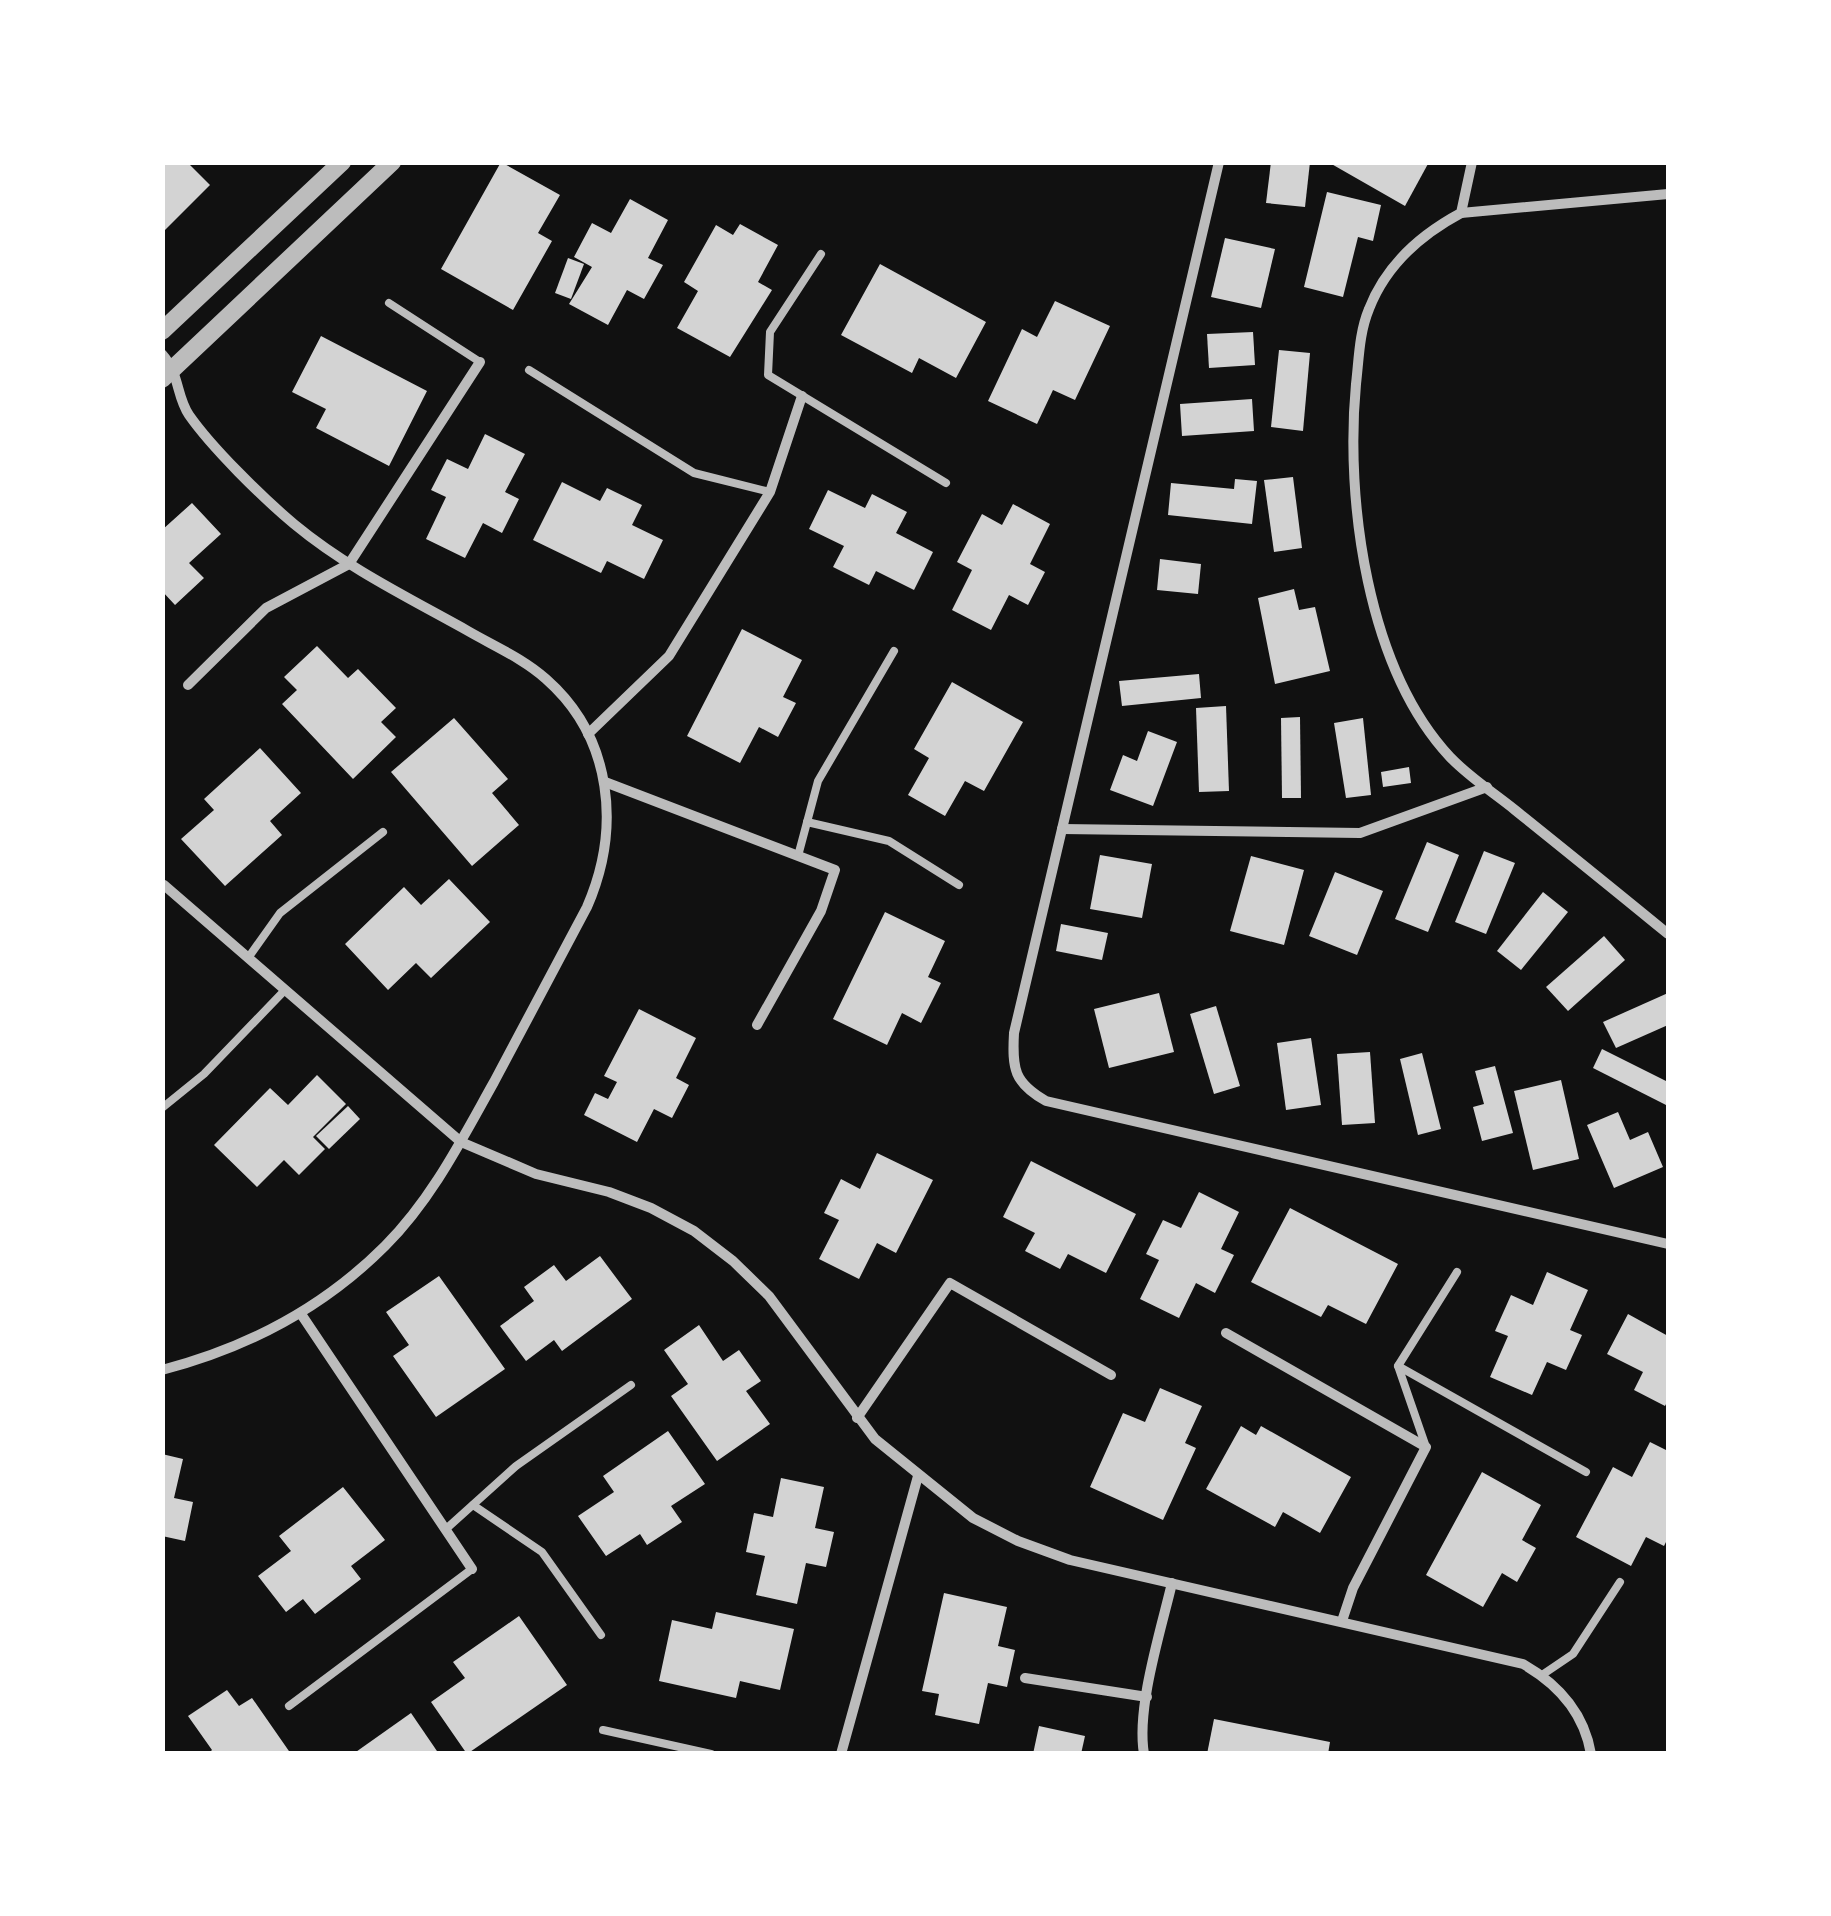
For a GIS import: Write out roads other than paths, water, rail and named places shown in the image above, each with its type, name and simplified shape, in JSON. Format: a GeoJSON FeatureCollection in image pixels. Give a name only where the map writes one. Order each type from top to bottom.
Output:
{"type":"FeatureCollection","features":[{"type":"Feature","properties":{"kind":"street"},"geometry":{"type":"LineString","coordinates":[[162,332],[342,162]]}},
{"type":"Feature","properties":{"kind":"street"},"geometry":{"type":"LineString","coordinates":[[162,1370],[202,1360],[261,1336],[339,1287],[387,1244],[440,1178],[461,1142],[596,886],[607,842],[605,782],[588,734],[561,694],[527,664],[350,564],[295,524],[245,477],[188,413],[167,367],[392,162]]}},
{"type":"Feature","properties":{"kind":"street"},"geometry":{"type":"LineString","coordinates":[[1219,162],[1014,1033],[1016,1073],[1026,1089],[1046,1101],[1668,1244]]}},
{"type":"Feature","properties":{"kind":"street"},"geometry":{"type":"LineString","coordinates":[[1461,213],[1472,162]]}},
{"type":"Feature","properties":{"kind":"street"},"geometry":{"type":"LineString","coordinates":[[1668,194],[1461,213],[1418,240],[1388,272],[1367,312],[1361,333],[1353,464],[1360,541],[1384,640],[1406,690],[1450,757],[1668,934]]}},
{"type":"Feature","properties":{"kind":"street"},"geometry":{"type":"LineString","coordinates":[[188,686],[266,608],[350,564],[480,362]]}},
{"type":"Feature","properties":{"kind":"street"},"geometry":{"type":"LineString","coordinates":[[588,734],[668,656],[770,492],[802,396]]}},
{"type":"Feature","properties":{"kind":"street"},"geometry":{"type":"LineString","coordinates":[[605,782],[835,870],[821,911],[757,1025]]}},
{"type":"Feature","properties":{"kind":"street"},"geometry":{"type":"LineString","coordinates":[[1062,829],[1360,833],[1487,786]]}},
{"type":"Feature","properties":{"kind":"street"},"geometry":{"type":"LineString","coordinates":[[164,885],[461,1142],[536,1174],[609,1192],[651,1208],[694,1231],[734,1261],[769,1296],[875,1439],[972,1518],[1018,1542],[1070,1560],[1522,1664],[1542,1675],[1573,1706],[1592,1754]]}},
{"type":"Feature","properties":{"kind":"street"},"geometry":{"type":"LineString","coordinates":[[858,1418],[950,1283],[1112,1375]]}},
{"type":"Feature","properties":{"kind":"street"},"geometry":{"type":"LineString","coordinates":[[300,1314],[472,1569]]}},
{"type":"Feature","properties":{"kind":"street"},"geometry":{"type":"LineString","coordinates":[[1226,1333],[1426,1447],[1353,1588],[1342,1621]]}},
{"type":"Feature","properties":{"kind":"street"},"geometry":{"type":"LineString","coordinates":[[841,1754],[918,1476]]}},
{"type":"Feature","properties":{"kind":"street"},"geometry":{"type":"LineString","coordinates":[[1144,1754],[1147,1697],[1172,1583]]}},
{"type":"Feature","properties":{"kind":"street"},"geometry":{"type":"LineString","coordinates":[[1025,1678],[1147,1697]]}},
{"type":"Feature","properties":{"kind":"lane"},"geometry":{"type":"LineString","coordinates":[[822,254],[770,332],[768,375],[946,483]]}},
{"type":"Feature","properties":{"kind":"lane"},"geometry":{"type":"LineString","coordinates":[[389,304],[480,362]]}},
{"type":"Feature","properties":{"kind":"lane"},"geometry":{"type":"LineString","coordinates":[[528,370],[694,473],[770,492]]}},
{"type":"Feature","properties":{"kind":"lane"},"geometry":{"type":"LineString","coordinates":[[798,856],[818,781],[894,650]]}},
{"type":"Feature","properties":{"kind":"lane"},"geometry":{"type":"LineString","coordinates":[[807,822],[889,841],[959,885]]}},
{"type":"Feature","properties":{"kind":"lane"},"geometry":{"type":"LineString","coordinates":[[248,958],[280,913],[384,832]]}},
{"type":"Feature","properties":{"kind":"lane"},"geometry":{"type":"LineString","coordinates":[[162,1108],[204,1074],[285,990]]}},
{"type":"Feature","properties":{"kind":"lane"},"geometry":{"type":"LineString","coordinates":[[1398,1366],[1457,1272]]}},
{"type":"Feature","properties":{"kind":"lane"},"geometry":{"type":"LineString","coordinates":[[1398,1366],[1426,1447]]}},
{"type":"Feature","properties":{"kind":"lane"},"geometry":{"type":"LineString","coordinates":[[1398,1366],[1586,1472]]}},
{"type":"Feature","properties":{"kind":"lane"},"geometry":{"type":"LineString","coordinates":[[446,1530],[516,1466],[631,1384]]}},
{"type":"Feature","properties":{"kind":"lane"},"geometry":{"type":"LineString","coordinates":[[473,1505],[542,1552],[602,1634]]}},
{"type":"Feature","properties":{"kind":"lane"},"geometry":{"type":"LineString","coordinates":[[289,1706],[472,1569]]}},
{"type":"Feature","properties":{"kind":"lane"},"geometry":{"type":"LineString","coordinates":[[1542,1675],[1573,1654],[1620,1582]]}},
{"type":"Feature","properties":{"kind":"lane"},"geometry":{"type":"LineString","coordinates":[[604,1730],[712,1754]]}}]}
